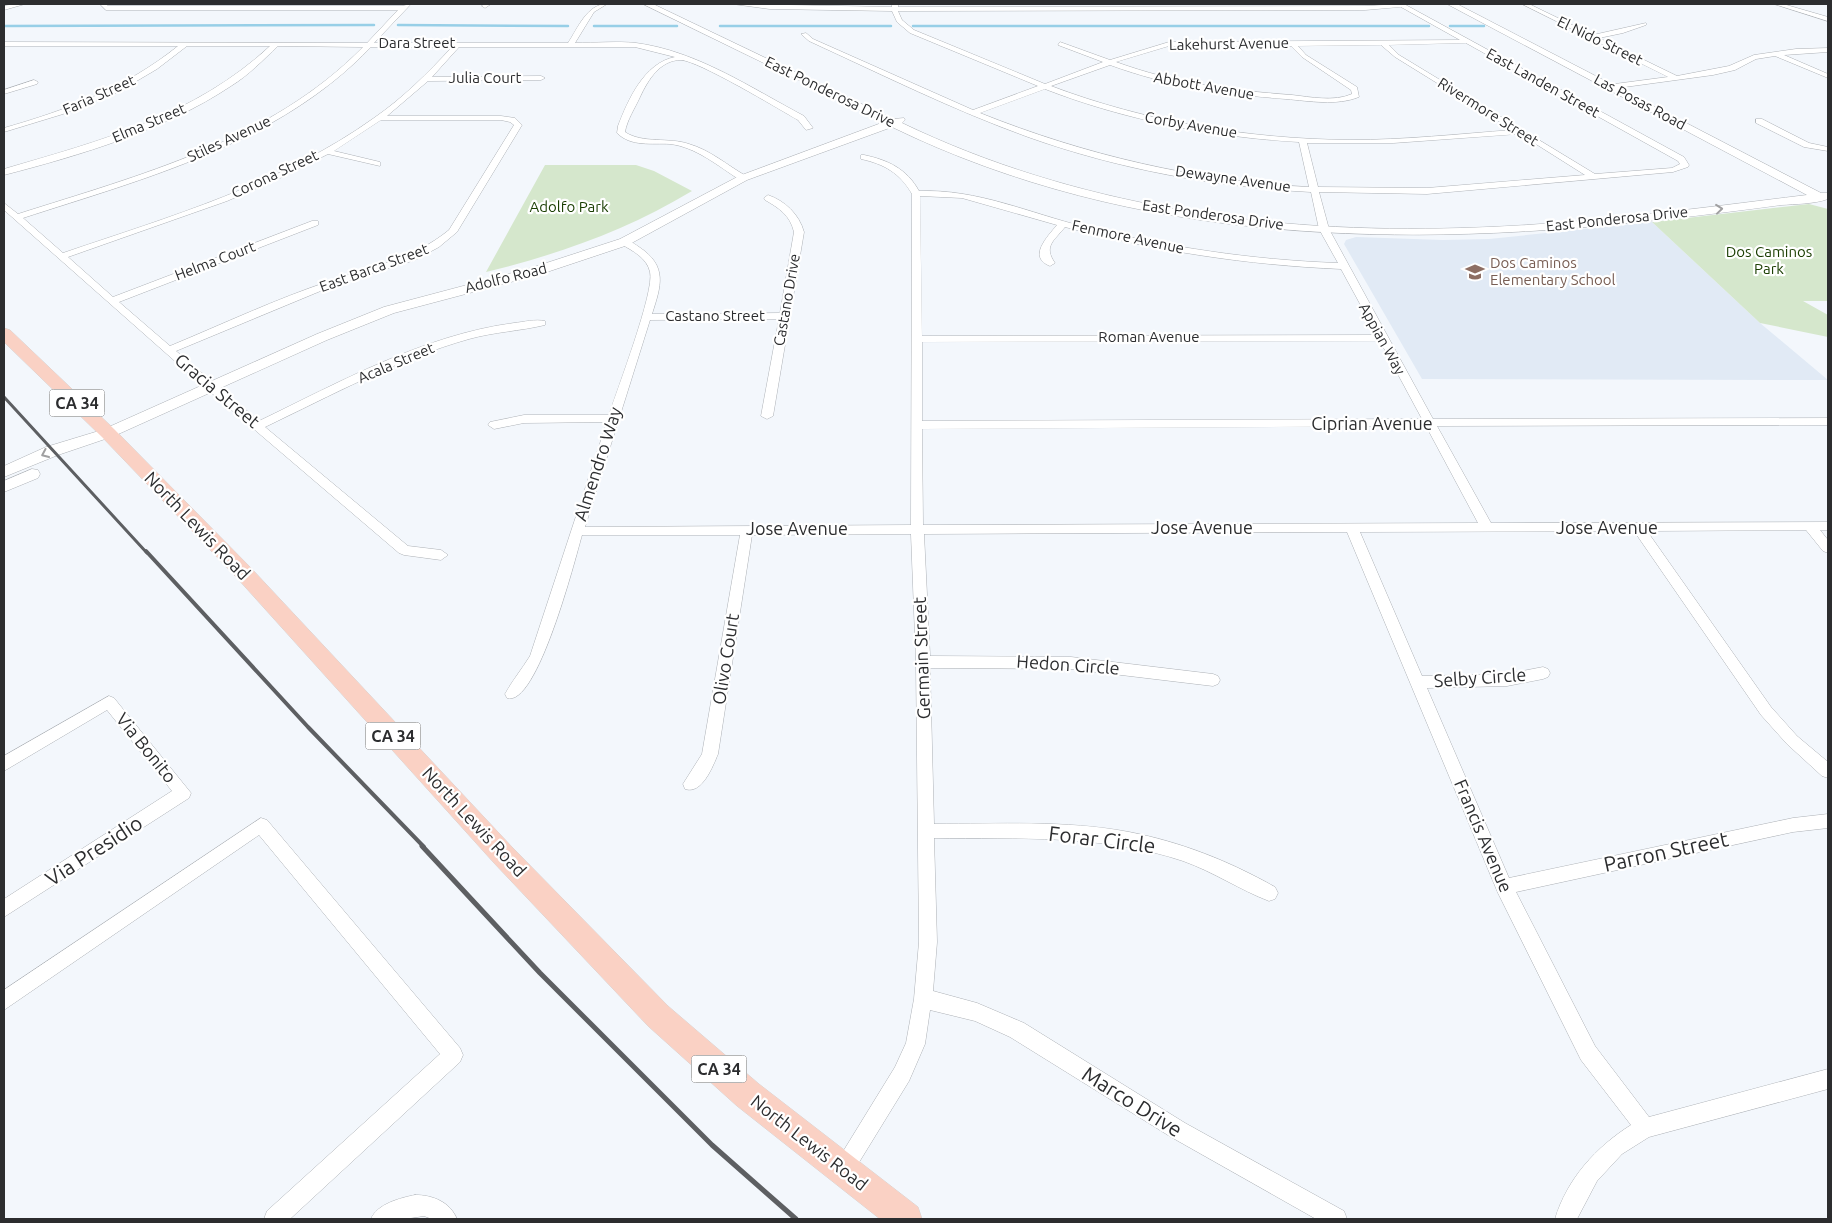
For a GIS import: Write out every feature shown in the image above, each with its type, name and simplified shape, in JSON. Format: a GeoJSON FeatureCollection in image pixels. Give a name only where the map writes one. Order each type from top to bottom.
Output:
{"type":"FeatureCollection","features":[{"type":"Feature","properties":{"kind":"main road","name":"East Ponderosa Drive"},"geometry":{"type":"LineString","coordinates":[[646,4],[898,120]]}},
{"type":"Feature","properties":{"kind":"main road","name":"East Ponderosa Drive"},"geometry":{"type":"LineString","coordinates":[[661,4],[996,167],[1092,194],[1214,217],[1436,233],[1497,231],[1584,224],[1825,194]]}},
{"type":"Feature","properties":{"kind":"main road","name":"Las Posas Road"},"geometry":{"type":"LineString","coordinates":[[1451,4],[1616,86],[1825,194]]}},
{"type":"Feature","properties":{"kind":"main road","name":"Las Posas Road"},"geometry":{"type":"LineString","coordinates":[[1464,4],[1804,189],[1825,194]]}},
{"type":"Feature","properties":{"kind":"main road","name":"Adolfo Road"},"geometry":{"type":"LineString","coordinates":[[4,472],[52,451],[108,433],[322,337],[389,310],[440,295],[536,272],[624,242],[744,178],[898,120]]}},
{"type":"Feature","properties":{"kind":"main road","name":"East Ponderosa Drive"},"geometry":{"type":"LineString","coordinates":[[1322,225],[1485,223],[1804,189]]}},
{"type":"Feature","properties":{"kind":"main road","name":"North Lewis Road"},"geometry":{"type":"LineString","coordinates":[[4,333],[108,433],[244,573],[503,855],[658,1016],[748,1094],[906,1219]]}},
{"type":"Feature","properties":{"kind":"main road","name":"Adolfo Road"},"geometry":{"type":"LineString","coordinates":[[4,487],[61,461],[108,433]]}},
{"type":"Feature","properties":{"kind":"street"},"geometry":{"type":"LineString","coordinates":[[4,8],[12,8],[22,4]]}},
{"type":"Feature","properties":{"kind":"street"},"geometry":{"type":"LineString","coordinates":[[103,4],[106,8],[406,6]]}},
{"type":"Feature","properties":{"kind":"street"},"geometry":{"type":"LineString","coordinates":[[736,4],[770,7],[1229,6],[1319,8],[1401,4]]}},
{"type":"Feature","properties":{"kind":"street"},"geometry":{"type":"LineString","coordinates":[[1312,4],[1319,8]]}},
{"type":"Feature","properties":{"kind":"street","name":"East Landen Street"},"geometry":{"type":"LineString","coordinates":[[1401,4],[1681,159],[1685,164]]}},
{"type":"Feature","properties":{"kind":"street","name":"El Nido Street"},"geometry":{"type":"LineString","coordinates":[[1525,4],[1676,78]]}},
{"type":"Feature","properties":{"kind":"street"},"geometry":{"type":"LineString","coordinates":[[1777,4],[1828,19]]}},
{"type":"Feature","properties":{"kind":"street"},"geometry":{"type":"LineString","coordinates":[[589,5],[601,5]]}},
{"type":"Feature","properties":{"kind":"street"},"geometry":{"type":"LineString","coordinates":[[571,44],[587,18],[601,5]]}},
{"type":"Feature","properties":{"kind":"street","name":"Stiles Avenue"},"geometry":{"type":"LineString","coordinates":[[17,217],[166,166],[258,127],[323,87],[406,6]]}},
{"type":"Feature","properties":{"kind":"street","name":"Corby Avenue"},"geometry":{"type":"LineString","coordinates":[[895,6],[896,18],[899,24],[916,33],[1046,86],[1106,107],[1160,121],[1228,132],[1302,140],[1375,142],[1520,132]]}},
{"type":"Feature","properties":{"kind":"street"},"geometry":{"type":"LineString","coordinates":[[1590,37],[1622,32],[1644,24]]}},
{"type":"Feature","properties":{"kind":"street","name":"Dewayne Avenue"},"geometry":{"type":"LineString","coordinates":[[804,34],[811,40],[973,113],[1038,138],[1106,157],[1194,175],[1313,190],[1440,191],[1673,170],[1682,168],[1685,164]]}},
{"type":"Feature","properties":{"kind":"street","name":"Lakehurst Avenue"},"geometry":{"type":"LineString","coordinates":[[973,113],[1108,62],[1143,50],[1169,44],[1384,44],[1466,41]]}},
{"type":"Feature","properties":{"kind":"street","name":"Dara Street"},"geometry":{"type":"LineString","coordinates":[[5,45],[187,43],[634,44],[660,48],[684,58],[801,118],[809,128]]}},
{"type":"Feature","properties":{"kind":"street","name":"Faria Street"},"geometry":{"type":"LineString","coordinates":[[4,130],[70,109],[113,92],[151,70],[187,43]]}},
{"type":"Feature","properties":{"kind":"street","name":"Elma Street"},"geometry":{"type":"LineString","coordinates":[[4,172],[99,143],[180,110],[228,84],[278,43]]}},
{"type":"Feature","properties":{"kind":"street","name":"Abbott Avenue"},"geometry":{"type":"LineString","coordinates":[[1060,44],[1156,78],[1219,88],[1325,100],[1354,97],[1357,94],[1354,89],[1304,56],[1292,43]]}},
{"type":"Feature","properties":{"kind":"street","name":"Corona Street"},"geometry":{"type":"LineString","coordinates":[[62,256],[242,191],[326,151],[380,118],[430,79],[459,44]]}},
{"type":"Feature","properties":{"kind":"street","name":"Rivermore Street"},"geometry":{"type":"LineString","coordinates":[[1384,44],[1397,56],[1594,177]]}},
{"type":"Feature","properties":{"kind":"street"},"geometry":{"type":"LineString","coordinates":[[1616,86],[1720,72],[1748,58],[1775,53],[1828,50]]}},
{"type":"Feature","properties":{"kind":"street"},"geometry":{"type":"LineString","coordinates":[[1775,53],[1828,76]]}},
{"type":"Feature","properties":{"kind":"street"},"geometry":{"type":"LineString","coordinates":[[684,58],[662,64],[648,74],[623,124],[621,133],[629,138],[668,141],[690,146],[744,178]]}},
{"type":"Feature","properties":{"kind":"street","name":"Julia Court"},"geometry":{"type":"LineString","coordinates":[[430,79],[541,78]]}},
{"type":"Feature","properties":{"kind":"street"},"geometry":{"type":"LineString","coordinates":[[4,92],[34,82]]}},
{"type":"Feature","properties":{"kind":"street","name":"East Barca Street"},"geometry":{"type":"LineString","coordinates":[[169,350],[332,284],[412,258],[436,245],[452,232],[518,125],[512,120],[501,118],[380,118]]}},
{"type":"Feature","properties":{"kind":"street"},"geometry":{"type":"LineString","coordinates":[[1759,121],[1806,145],[1828,148]]}},
{"type":"Feature","properties":{"kind":"street","name":"Appian Way"},"geometry":{"type":"LineString","coordinates":[[1302,140],[1322,225],[1487,528]]}},
{"type":"Feature","properties":{"kind":"street"},"geometry":{"type":"LineString","coordinates":[[326,151],[377,164]]}},
{"type":"Feature","properties":{"kind":"street"},"geometry":{"type":"LineString","coordinates":[[864,157],[888,163],[901,172],[916,194]]}},
{"type":"Feature","properties":{"kind":"street","name":"Fenmore Avenue"},"geometry":{"type":"LineString","coordinates":[[916,194],[946,193],[962,195],[1063,224],[1213,254],[1287,263],[1343,266]]}},
{"type":"Feature","properties":{"kind":"street","name":"Germain Street"},"geometry":{"type":"LineString","coordinates":[[843,1170],[902,1074],[915,1044],[924,998],[928,942],[923,662],[917,529],[916,194]]}},
{"type":"Feature","properties":{"kind":"street","name":"Castano Drive"},"geometry":{"type":"LineString","coordinates":[[767,416],[799,232],[792,216],[782,206],[768,198]]}},
{"type":"Feature","properties":{"kind":"street","name":"Gracia Street"},"geometry":{"type":"LineString","coordinates":[[4,206],[114,300],[211,387],[404,550],[441,555]]}},
{"type":"Feature","properties":{"kind":"street","name":"Helma Court"},"geometry":{"type":"LineString","coordinates":[[114,300],[315,223]]}},
{"type":"Feature","properties":{"kind":"street"},"geometry":{"type":"LineString","coordinates":[[1050,264],[1044,255],[1044,247],[1063,224]]}},
{"type":"Feature","properties":{"kind":"street","name":"Almendro Way"},"geometry":{"type":"LineString","coordinates":[[512,694],[525,678],[537,656],[656,287],[655,270],[645,255],[624,242]]}},
{"type":"Feature","properties":{"kind":"street","name":"Castano Street"},"geometry":{"type":"LineString","coordinates":[[646,317],[784,316]]}},
{"type":"Feature","properties":{"kind":"street","name":"Acala Street"},"geometry":{"type":"LineString","coordinates":[[258,426],[381,368],[440,344],[491,329],[541,323]]}},
{"type":"Feature","properties":{"kind":"street","name":"Roman Avenue"},"geometry":{"type":"LineString","coordinates":[[916,339],[1382,338]]}},
{"type":"Feature","properties":{"kind":"street"},"geometry":{"type":"LineString","coordinates":[[494,425],[524,419],[613,418]]}},
{"type":"Feature","properties":{"kind":"street","name":"Ciprian Avenue"},"geometry":{"type":"LineString","coordinates":[[916,425],[1828,421]]}},
{"type":"Feature","properties":{"kind":"street"},"geometry":{"type":"LineString","coordinates":[[1809,526],[1828,548]]}},
{"type":"Feature","properties":{"kind":"street","name":"Jose Avenue"},"geometry":{"type":"LineString","coordinates":[[576,531],[1828,526]]}},
{"type":"Feature","properties":{"kind":"street","name":"Francis Avenue"},"geometry":{"type":"LineString","coordinates":[[1352,528],[1504,886],[1588,1053],[1645,1128]]}},
{"type":"Feature","properties":{"kind":"street"},"geometry":{"type":"LineString","coordinates":[[1638,528],[1766,711],[1792,740],[1828,771]]}},
{"type":"Feature","properties":{"kind":"street","name":"Olivo Court"},"geometry":{"type":"LineString","coordinates":[[691,784],[705,766],[710,754],[747,529]]}},
{"type":"Feature","properties":{"kind":"street","name":"Hedon Circle"},"geometry":{"type":"LineString","coordinates":[[923,662],[1071,662],[1213,680]]}},
{"type":"Feature","properties":{"kind":"street","name":"Selby Circle"},"geometry":{"type":"LineString","coordinates":[[1417,682],[1507,680],[1543,673]]}},
{"type":"Feature","properties":{"kind":"street","name":"Via Bonito"},"geometry":{"type":"LineString","coordinates":[[4,764],[109,702],[184,793]]}},
{"type":"Feature","properties":{"kind":"street","name":"Via Presidio"},"geometry":{"type":"LineString","coordinates":[[4,909],[184,793]]}},
{"type":"Feature","properties":{"kind":"street","name":"Parron Street"},"geometry":{"type":"LineString","coordinates":[[1504,886],[1793,825],[1828,821]]}},
{"type":"Feature","properties":{"kind":"street"},"geometry":{"type":"LineString","coordinates":[[4,1001],[261,825],[453,1055],[275,1219]]}},
{"type":"Feature","properties":{"kind":"street","name":"Forar Circle"},"geometry":{"type":"LineString","coordinates":[[925,831],[1066,832],[1127,839],[1180,852],[1234,874],[1269,893]]}},
{"type":"Feature","properties":{"kind":"street","name":"Marco Drive"},"geometry":{"type":"LineString","coordinates":[[924,998],[977,1012],[1017,1030],[1178,1130],[1336,1219]]}},
{"type":"Feature","properties":{"kind":"street"},"geometry":{"type":"LineString","coordinates":[[1566,1219],[1570,1207],[1590,1174],[1616,1147],[1645,1128],[1828,1079]]}},
{"type":"Feature","properties":{"kind":"street"},"geometry":{"type":"LineString","coordinates":[[382,1219],[396,1210],[411,1205],[426,1205],[441,1213],[446,1219]]}},
{"type":"Feature","properties":{"kind":"shaded area"},"geometry":{"type":"Polygon","coordinates":[[[1652,222],[1760,323],[1828,380],[1422,379],[1344,244],[1346,240],[1356,237],[1443,240],[1489,239],[1652,222]]]}},
{"type":"Feature","properties":{"kind":"green space","name":"Adolfo Park"},"geometry":{"type":"Polygon","coordinates":[[[545,165],[636,165],[654,171],[692,191],[643,218],[618,229],[567,249],[486,272],[545,165]]]}},
{"type":"Feature","properties":{"kind":"green space","name":"Dos Caminos Park"},"geometry":{"type":"Polygon","coordinates":[[[1809,204],[1828,209],[1828,301],[1803,301],[1828,315],[1828,337],[1760,323],[1652,222],[1809,204]]]}},
{"type":"Feature","properties":{"kind":"waterway"},"geometry":{"type":"LineString","coordinates":[[4,26],[374,25]]}},
{"type":"Feature","properties":{"kind":"waterway"},"geometry":{"type":"LineString","coordinates":[[398,25],[568,26]]}},
{"type":"Feature","properties":{"kind":"waterway"},"geometry":{"type":"LineString","coordinates":[[594,26],[677,26]]}},
{"type":"Feature","properties":{"kind":"waterway"},"geometry":{"type":"LineString","coordinates":[[720,26],[891,26]]}},
{"type":"Feature","properties":{"kind":"waterway"},"geometry":{"type":"LineString","coordinates":[[913,26],[1429,26]]}},
{"type":"Feature","properties":{"kind":"waterway"},"geometry":{"type":"LineString","coordinates":[[1450,26],[1484,26]]}},
{"type":"Feature","properties":{"kind":"railway"},"geometry":{"type":"LineString","coordinates":[[4,397],[147,553]]}},
{"type":"Feature","properties":{"kind":"railway"},"geometry":{"type":"LineString","coordinates":[[146,551],[308,727],[424,847]]}},
{"type":"Feature","properties":{"kind":"railway"},"geometry":{"type":"LineString","coordinates":[[422,846],[540,973],[712,1145],[796,1219]]}},
{"type":"Feature","properties":{"kind":"place","name":"Dos Caminos Elementary School"},"geometry":{"type":"Point","coordinates":[1475,272]}}]}
